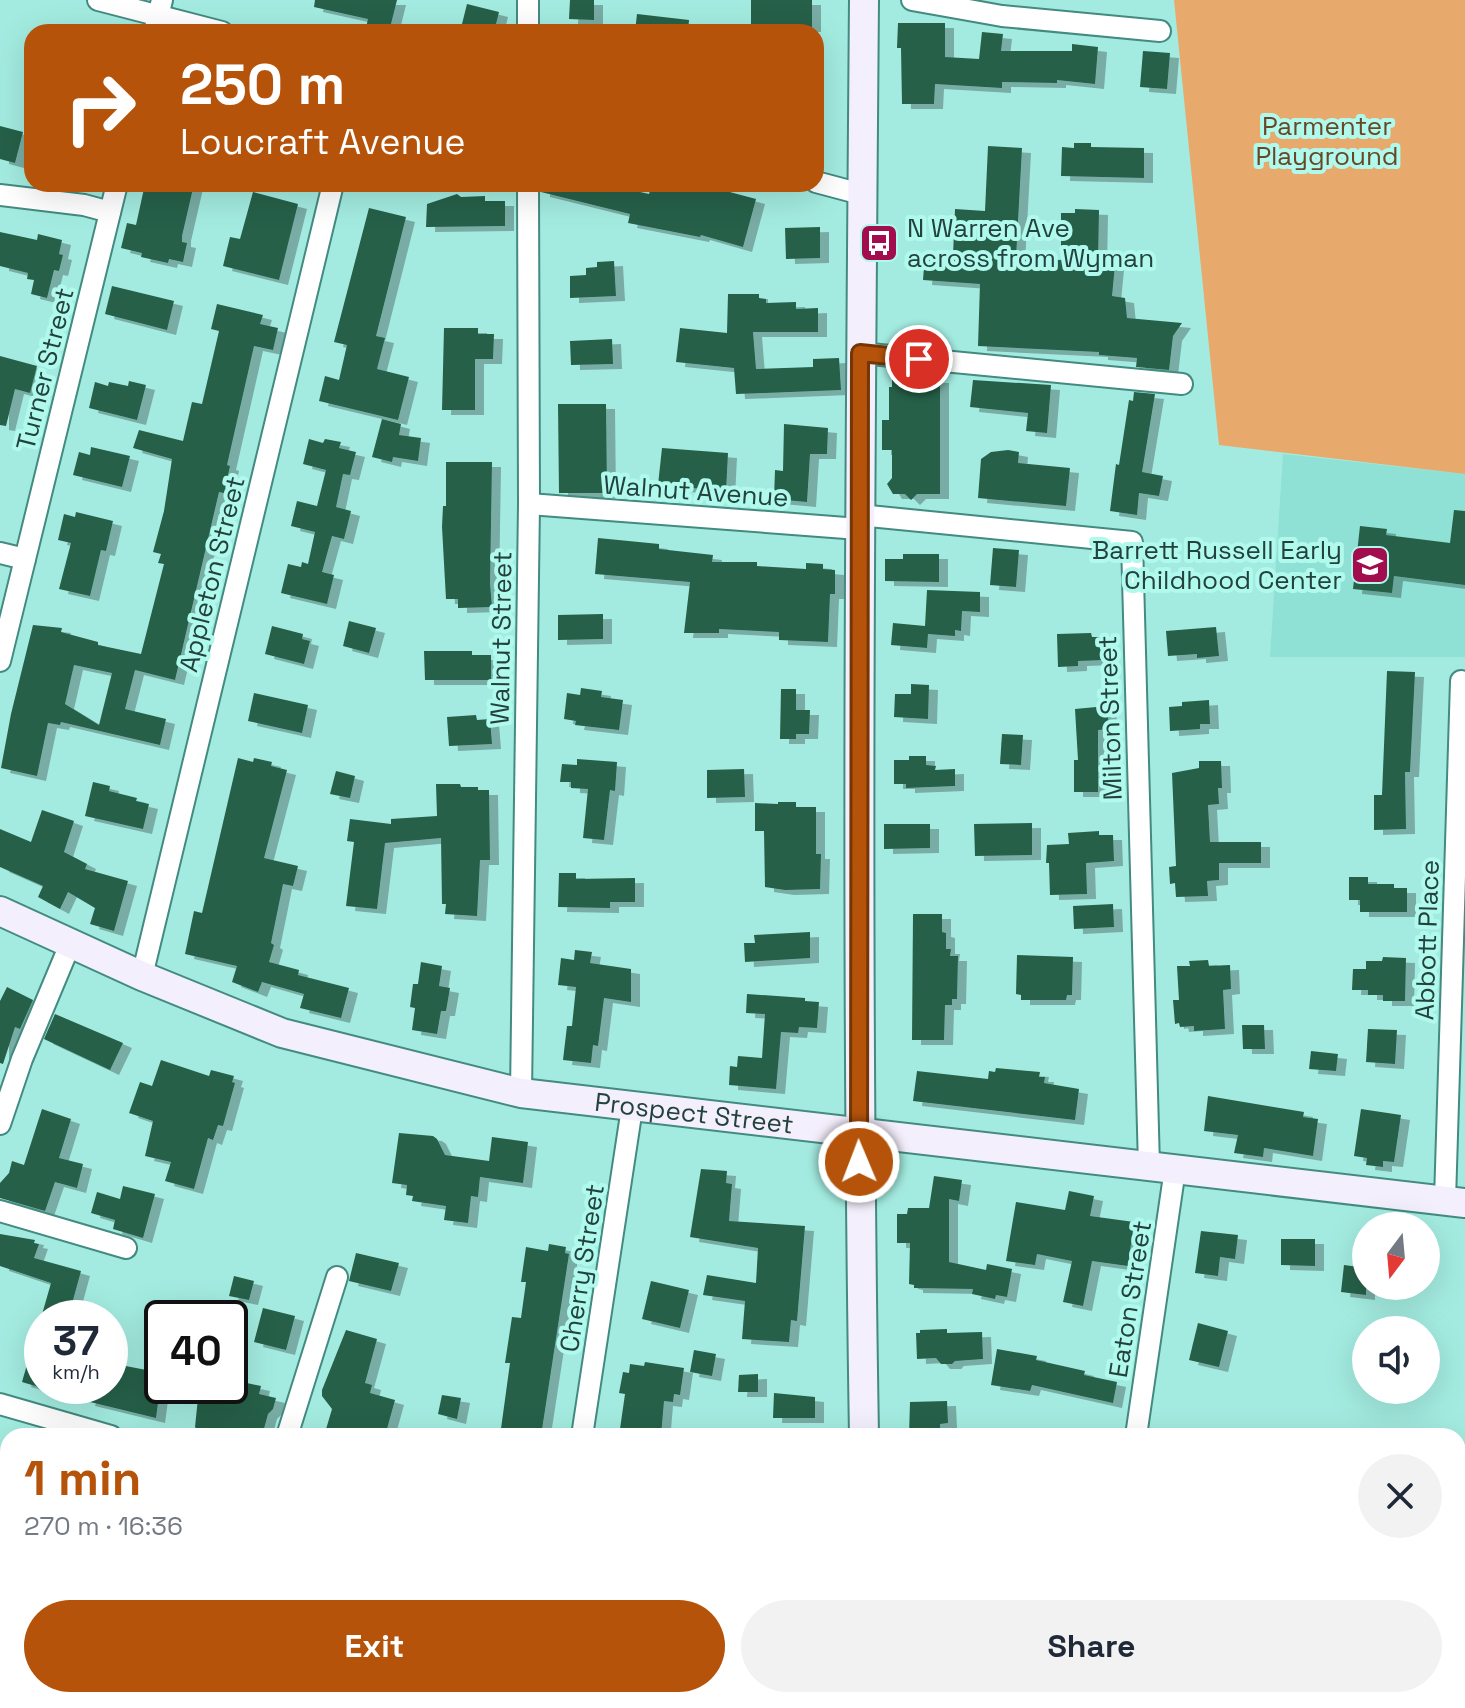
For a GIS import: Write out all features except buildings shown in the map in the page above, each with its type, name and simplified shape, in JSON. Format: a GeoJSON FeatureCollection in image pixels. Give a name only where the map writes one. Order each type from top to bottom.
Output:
{"type":"FeatureCollection","features":[{"type":"Feature","properties":{"kind":"street"},"geometry":{"type":"LineString","coordinates":[[98,0],[190,24]]}},
{"type":"Feature","properties":{"kind":"street"},"geometry":{"type":"LineString","coordinates":[[528,0],[528,24]]}},
{"type":"Feature","properties":{"kind":"street"},"geometry":{"type":"LineString","coordinates":[[864,0],[859,522],[859,1132],[864,1428]]}},
{"type":"Feature","properties":{"kind":"street"},"geometry":{"type":"LineString","coordinates":[[912,0],[1002,16],[1160,31]]}},
{"type":"Feature","properties":{"kind":"street"},"geometry":{"type":"LineString","coordinates":[[824,184],[861,194]]}},
{"type":"Feature","properties":{"kind":"street","name":"Turner Street"},"geometry":{"type":"LineString","coordinates":[[0,661],[115,192]]}},
{"type":"Feature","properties":{"kind":"street","name":"Appleton Street"},"geometry":{"type":"LineString","coordinates":[[142,976],[331,192]]}},
{"type":"Feature","properties":{"kind":"street","name":"Walnut Street"},"geometry":{"type":"LineString","coordinates":[[521,1093],[529,504],[528,192]]}},
{"type":"Feature","properties":{"kind":"street"},"geometry":{"type":"LineString","coordinates":[[0,195],[84,205],[110,212]]}},
{"type":"Feature","properties":{"kind":"street"},"geometry":{"type":"LineString","coordinates":[[860,353],[1182,384]]}},
{"type":"Feature","properties":{"kind":"street","name":"Walnut Avenue"},"geometry":{"type":"LineString","coordinates":[[529,504],[859,522]]}},
{"type":"Feature","properties":{"kind":"street","name":"Milton Street"},"geometry":{"type":"LineString","coordinates":[[859,522],[1132,542],[1162,1167]]}},
{"type":"Feature","properties":{"kind":"street"},"geometry":{"type":"LineString","coordinates":[[0,553],[25,559]]}},
{"type":"Feature","properties":{"kind":"street","name":"Abbott Place"},"geometry":{"type":"LineString","coordinates":[[1455,1202],[1461,681]]}},
{"type":"Feature","properties":{"kind":"street","name":"Prospect Street"},"geometry":{"type":"LineString","coordinates":[[0,911],[142,976],[282,1033],[521,1093],[1455,1202]]}},
{"type":"Feature","properties":{"kind":"street"},"geometry":{"type":"LineString","coordinates":[[0,1124],[22,1059],[71,942]]}},
{"type":"Feature","properties":{"kind":"street","name":"Cherry Street"},"geometry":{"type":"LineString","coordinates":[[583,1428],[632,1108]]}},
{"type":"Feature","properties":{"kind":"street","name":"Eaton Street"},"geometry":{"type":"LineString","coordinates":[[1137,1428],[1162,1167]]}},
{"type":"Feature","properties":{"kind":"street"},"geometry":{"type":"LineString","coordinates":[[0,1211],[126,1248]]}},
{"type":"Feature","properties":{"kind":"street"},"geometry":{"type":"LineString","coordinates":[[290,1428],[337,1277]]}},
{"type":"Feature","properties":{"kind":"street"},"geometry":{"type":"LineString","coordinates":[[0,1404],[83,1428]]}},
{"type":"Feature","properties":{"kind":"shaded area","name":"Barrett Russell Early Childhood Center"},"geometry":{"type":"Polygon","coordinates":[[[1283,454],[1465,474],[1465,657],[1270,657],[1283,454]]]}},
{"type":"Feature","properties":{"kind":"green space","name":"Parmenter Playground"},"geometry":{"type":"Polygon","coordinates":[[[1174,0],[1465,0],[1465,474],[1219,445],[1174,0]]]}},
{"type":"Feature","properties":{"kind":"place","name":"N Warren Ave across from Wyman"},"geometry":{"type":"Point","coordinates":[879,243]}},
{"type":"Feature","properties":{"kind":"place","name":"Barrett Russell Early Childhood Center"},"geometry":{"type":"Point","coordinates":[1370,565]}},
{"type":"Feature","properties":{"kind":"route"},"geometry":{"type":"LineString","coordinates":[[859,1162],[860,353],[919,359]]}}]}
